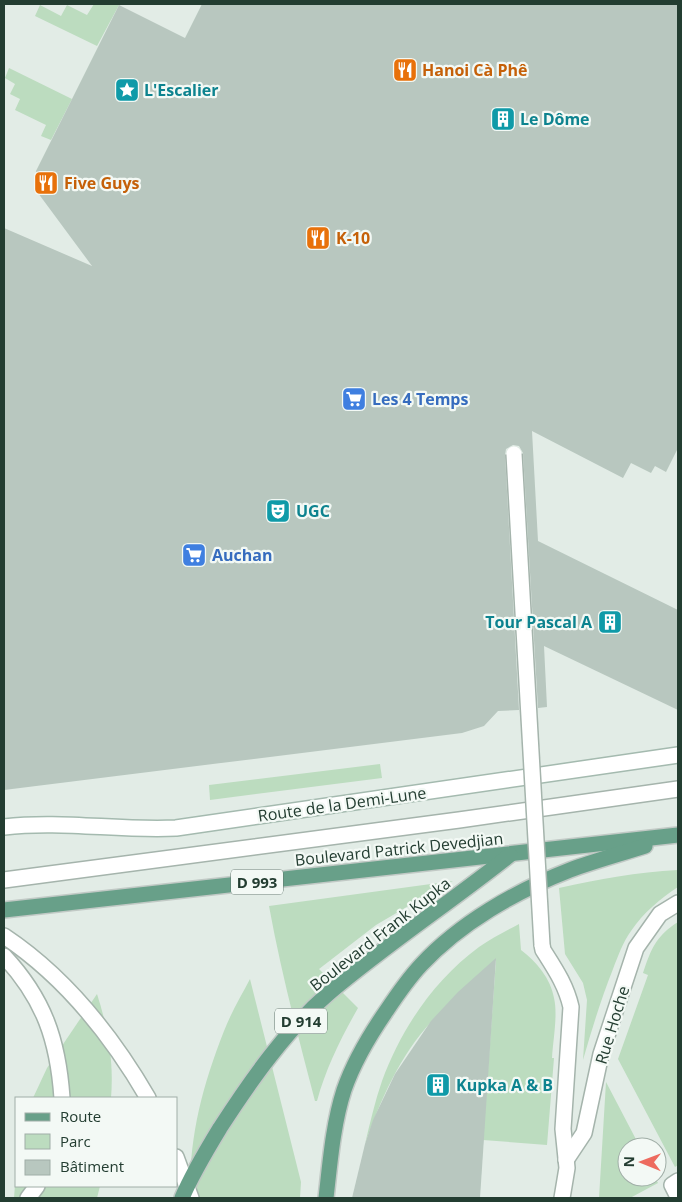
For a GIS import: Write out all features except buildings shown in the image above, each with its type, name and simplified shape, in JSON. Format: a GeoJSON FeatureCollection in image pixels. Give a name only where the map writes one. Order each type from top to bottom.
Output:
{"type":"FeatureCollection","features":[{"type":"Feature","properties":{"kind":"main road","name":"Boulevard Patrick Devedjian"},"geometry":{"type":"LineString","coordinates":[[4,910],[678,835]]}},
{"type":"Feature","properties":{"kind":"main road"},"geometry":{"type":"LineString","coordinates":[[326,1198],[336,1129],[344,1092],[355,1062],[366,1041],[394,999],[421,965],[445,943],[490,909],[530,887],[570,870],[678,835]]}},
{"type":"Feature","properties":{"kind":"main road","name":"Boulevard Frank Kupka"},"geometry":{"type":"LineString","coordinates":[[182,1198],[206,1151],[235,1104],[268,1059],[299,1023],[328,994],[510,855]]}},
{"type":"Feature","properties":{"kind":"street","name":"Rue Hoche"},"geometry":{"type":"LineString","coordinates":[[514,454],[542,946],[568,991],[571,1007],[563,1129],[567,1168],[562,1198]]}},
{"type":"Feature","properties":{"kind":"street"},"geometry":{"type":"LineString","coordinates":[[526,709],[529,777]]}},
{"type":"Feature","properties":{"kind":"street","name":"Route de la Demi-Lune"},"geometry":{"type":"LineString","coordinates":[[4,827],[46,825],[176,828],[678,754]]}},
{"type":"Feature","properties":{"kind":"street"},"geometry":{"type":"LineString","coordinates":[[4,880],[678,790]]}},
{"type":"Feature","properties":{"kind":"street","name":"Rue Hoche"},"geometry":{"type":"LineString","coordinates":[[566,1160],[584,1133],[601,1054],[636,948],[660,914],[678,903]]}},
{"type":"Feature","properties":{"kind":"street"},"geometry":{"type":"LineString","coordinates":[[4,936],[26,952],[55,978],[97,1022],[128,1064],[147,1097]]}},
{"type":"Feature","properties":{"kind":"street"},"geometry":{"type":"LineString","coordinates":[[4,956],[18,971],[34,994],[47,1020],[60,1074],[62,1097]]}},
{"type":"Feature","properties":{"kind":"street"},"geometry":{"type":"LineString","coordinates":[[178,1162],[191,1198]]}},
{"type":"Feature","properties":{"kind":"street"},"geometry":{"type":"LineString","coordinates":[[678,1180],[672,1185],[678,1197]]}},
{"type":"Feature","properties":{"kind":"street"},"geometry":{"type":"LineString","coordinates":[[28,1198],[36,1187]]}},
{"type":"Feature","properties":{"kind":"green space"},"geometry":{"type":"Polygon","coordinates":[[[94,4],[119,5],[97,46],[35,16],[40,5],[61,16],[67,5],[87,15],[94,4]]]}},
{"type":"Feature","properties":{"kind":"green space"},"geometry":{"type":"Polygon","coordinates":[[[9,68],[72,99],[51,140],[41,136],[46,125],[15,110],[20,99],[10,94],[15,84],[5,78],[9,68]]]}},
{"type":"Feature","properties":{"kind":"green space"},"geometry":{"type":"Polygon","coordinates":[[[380,764],[382,778],[210,800],[209,785],[380,764]]]}},
{"type":"Feature","properties":{"kind":"green space"},"geometry":{"type":"Polygon","coordinates":[[[678,870],[678,887],[647,912],[636,924],[623,944],[593,1025],[583,1060],[587,1000],[583,983],[565,954],[559,888],[618,876],[678,870]]]}},
{"type":"Feature","properties":{"kind":"green space"},"geometry":{"type":"Polygon","coordinates":[[[453,881],[376,925],[319,969],[358,1008],[334,1053],[317,1101],[315,1101],[284,980],[269,906],[453,881]]]}},
{"type":"Feature","properties":{"kind":"green space"},"geometry":{"type":"Polygon","coordinates":[[[678,922],[678,1165],[675,1167],[667,1152],[667,1137],[659,1137],[618,1059],[648,975],[643,973],[649,957],[659,938],[678,922]]]}},
{"type":"Feature","properties":{"kind":"green space"},"geometry":{"type":"Polygon","coordinates":[[[519,924],[521,950],[532,959],[546,977],[550,984],[555,1005],[552,1058],[554,1058],[547,1145],[483,1140],[496,960],[432,1021],[410,1049],[384,1095],[365,1144],[382,1081],[409,1024],[434,990],[463,960],[479,947],[519,924]]]}},
{"type":"Feature","properties":{"kind":"green space"},"geometry":{"type":"Polygon","coordinates":[[[250,979],[301,1182],[300,1198],[190,1198],[192,1154],[203,1092],[227,1024],[250,979]]]}},
{"type":"Feature","properties":{"kind":"green space"},"geometry":{"type":"Polygon","coordinates":[[[97,994],[109,1045],[112,1071],[111,1097],[33,1097],[47,1068],[97,994]]]}},
{"type":"Feature","properties":{"kind":"green space"},"geometry":{"type":"Polygon","coordinates":[[[606,1082],[635,1137],[617,1137],[617,1187],[651,1187],[630,1198],[599,1198],[606,1082]]]}},
{"type":"Feature","properties":{"kind":"green space"},"geometry":{"type":"Polygon","coordinates":[[[15,1184],[15,1187],[100,1187],[97,1198],[14,1198],[15,1184]]]}},
{"type":"Feature","properties":{"kind":"place","name":"Hanoi Cà Phê"},"geometry":{"type":"Point","coordinates":[405,70]}},
{"type":"Feature","properties":{"kind":"place","name":"L'Escalier"},"geometry":{"type":"Point","coordinates":[127,90]}},
{"type":"Feature","properties":{"kind":"place","name":"Le Dôme"},"geometry":{"type":"Point","coordinates":[503,119]}},
{"type":"Feature","properties":{"kind":"place","name":"Five Guys"},"geometry":{"type":"Point","coordinates":[46,183]}},
{"type":"Feature","properties":{"kind":"place","name":"K-10"},"geometry":{"type":"Point","coordinates":[318,238]}},
{"type":"Feature","properties":{"kind":"place","name":"Les 4 Temps"},"geometry":{"type":"Point","coordinates":[354,399]}},
{"type":"Feature","properties":{"kind":"place","name":"UGC"},"geometry":{"type":"Point","coordinates":[278,511]}},
{"type":"Feature","properties":{"kind":"place","name":"Auchan"},"geometry":{"type":"Point","coordinates":[194,555]}},
{"type":"Feature","properties":{"kind":"place","name":"Tour Pascal A"},"geometry":{"type":"Point","coordinates":[610,622]}},
{"type":"Feature","properties":{"kind":"place","name":"Kupka A & B"},"geometry":{"type":"Point","coordinates":[438,1085]}}]}
